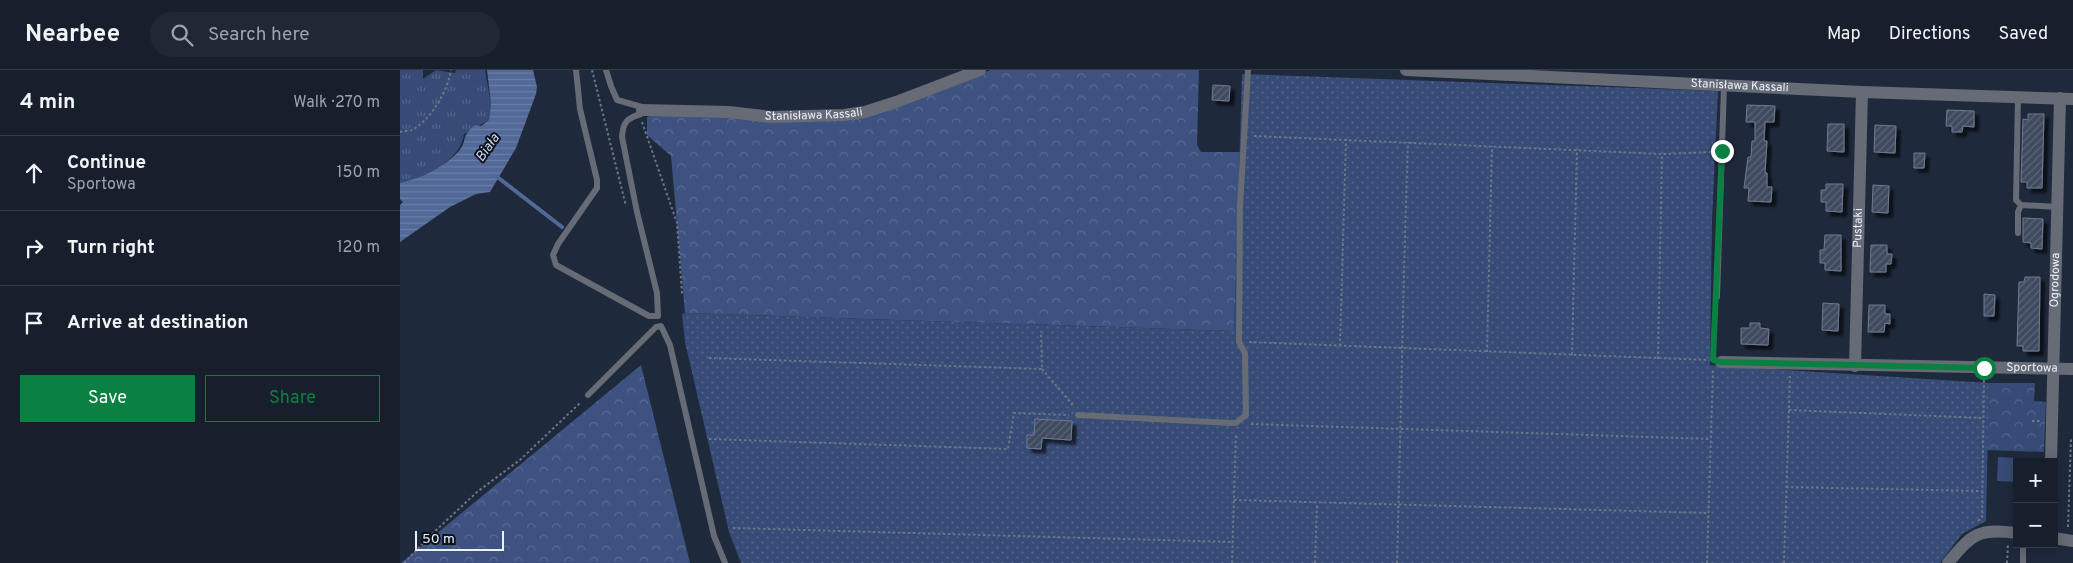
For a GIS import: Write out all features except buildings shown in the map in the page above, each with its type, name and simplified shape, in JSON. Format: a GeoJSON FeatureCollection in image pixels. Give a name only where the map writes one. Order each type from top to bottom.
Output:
{"type":"FeatureCollection","features":[{"type":"Feature","properties":{"kind":"street","name":"Stanisława Kassali"},"geometry":{"type":"LineString","coordinates":[[641,112],[729,112],[771,117],[844,115],[865,112],[896,102],[980,70]]}},
{"type":"Feature","properties":{"kind":"street","name":"Stanisława Kassali"},"geometry":{"type":"LineString","coordinates":[[1406,70],[1862,92],[2067,98]]}},
{"type":"Feature","properties":{"kind":"street","name":"Pustaki"},"geometry":{"type":"LineString","coordinates":[[1855,366],[1862,92]]}},
{"type":"Feature","properties":{"kind":"street","name":"Ogrodowa"},"geometry":{"type":"LineString","coordinates":[[2051,458],[2058,207],[2067,98]]}},
{"type":"Feature","properties":{"kind":"street","name":"Sportowa"},"geometry":{"type":"LineString","coordinates":[[1717,361],[1855,366],[2073,369]]}},
{"type":"Feature","properties":{"kind":"street"},"geometry":{"type":"LineString","coordinates":[[1948,563],[1960,548],[1978,534],[1986,531],[2012,537]]}},
{"type":"Feature","properties":{"kind":"lane"},"geometry":{"type":"LineString","coordinates":[[576,70],[580,109],[597,180],[597,188],[552,255],[556,264],[649,316],[658,316],[656,293],[622,137],[623,125],[629,117],[641,112],[642,107],[617,100],[606,70]]}},
{"type":"Feature","properties":{"kind":"lane"},"geometry":{"type":"LineString","coordinates":[[1076,415],[1236,427],[1246,415],[1245,353],[1239,342],[1240,207],[1248,70]]}},
{"type":"Feature","properties":{"kind":"lane"},"geometry":{"type":"LineString","coordinates":[[1717,297],[1724,86]]}},
{"type":"Feature","properties":{"kind":"lane"},"geometry":{"type":"LineString","coordinates":[[2018,98],[2016,200],[2022,205],[2058,207]]}},
{"type":"Feature","properties":{"kind":"lane"},"geometry":{"type":"LineString","coordinates":[[2018,233],[2018,212],[2022,205]]}},
{"type":"Feature","properties":{"kind":"lane"},"geometry":{"type":"LineString","coordinates":[[653,315],[657,330]]}},
{"type":"Feature","properties":{"kind":"lane"},"geometry":{"type":"LineString","coordinates":[[588,395],[661,326],[670,345],[714,536],[725,563]]}},
{"type":"Feature","properties":{"kind":"lane"},"geometry":{"type":"LineString","coordinates":[[2023,548],[2023,563]]}},
{"type":"Feature","properties":{"kind":"path"},"geometry":{"type":"LineString","coordinates":[[400,132],[412,130],[426,118],[442,98],[451,70]]}},
{"type":"Feature","properties":{"kind":"path"},"geometry":{"type":"LineString","coordinates":[[592,70],[626,208]]}},
{"type":"Feature","properties":{"kind":"path"},"geometry":{"type":"LineString","coordinates":[[641,112],[642,127],[677,223],[682,294]]}},
{"type":"Feature","properties":{"kind":"path"},"geometry":{"type":"LineString","coordinates":[[1244,136],[1662,154],[1722,151]]}},
{"type":"Feature","properties":{"kind":"path"},"geometry":{"type":"LineString","coordinates":[[1340,346],[1346,139]]}},
{"type":"Feature","properties":{"kind":"path"},"geometry":{"type":"LineString","coordinates":[[1397,563],[1401,348],[1408,142]]}},
{"type":"Feature","properties":{"kind":"path"},"geometry":{"type":"LineString","coordinates":[[1487,352],[1492,146]]}},
{"type":"Feature","properties":{"kind":"path"},"geometry":{"type":"LineString","coordinates":[[1572,355],[1577,149]]}},
{"type":"Feature","properties":{"kind":"path"},"geometry":{"type":"LineString","coordinates":[[1658,359],[1662,154]]}},
{"type":"Feature","properties":{"kind":"path"},"geometry":{"type":"LineString","coordinates":[[1707,563],[1710,438],[1717,361],[1717,297]]}},
{"type":"Feature","properties":{"kind":"path"},"geometry":{"type":"LineString","coordinates":[[709,439],[1008,449],[1014,413],[1076,415],[1072,404],[1042,369],[1042,331]]}},
{"type":"Feature","properties":{"kind":"path"},"geometry":{"type":"LineString","coordinates":[[1239,342],[1717,361]]}},
{"type":"Feature","properties":{"kind":"path"},"geometry":{"type":"LineString","coordinates":[[709,358],[1042,369]]}},
{"type":"Feature","properties":{"kind":"path"},"geometry":{"type":"LineString","coordinates":[[1784,563],[1790,364]]}},
{"type":"Feature","properties":{"kind":"path"},"geometry":{"type":"LineString","coordinates":[[1973,524],[1982,517],[1984,380]]}},
{"type":"Feature","properties":{"kind":"path"},"geometry":{"type":"LineString","coordinates":[[404,563],[477,492],[521,459],[588,395]]}},
{"type":"Feature","properties":{"kind":"path"},"geometry":{"type":"LineString","coordinates":[[1789,410],[1983,418]]}},
{"type":"Feature","properties":{"kind":"path"},"geometry":{"type":"LineString","coordinates":[[1232,563],[1236,427],[1401,428],[1710,438]]}},
{"type":"Feature","properties":{"kind":"path"},"geometry":{"type":"LineString","coordinates":[[2070,541],[2071,439]]}},
{"type":"Feature","properties":{"kind":"path"},"geometry":{"type":"LineString","coordinates":[[1786,487],[1982,491]]}},
{"type":"Feature","properties":{"kind":"path"},"geometry":{"type":"LineString","coordinates":[[1234,500],[1708,513]]}},
{"type":"Feature","properties":{"kind":"path"},"geometry":{"type":"LineString","coordinates":[[1315,563],[1317,502]]}},
{"type":"Feature","properties":{"kind":"path"},"geometry":{"type":"LineString","coordinates":[[733,528],[1232,542]]}},
{"type":"Feature","properties":{"kind":"path"},"geometry":{"type":"LineString","coordinates":[[2007,563],[2012,537]]}},
{"type":"Feature","properties":{"kind":"green space"},"geometry":{"type":"Polygon","coordinates":[[[400,70],[423,70],[423,79],[436,70],[455,73],[456,70],[485,70],[491,104],[489,120],[464,134],[456,153],[449,160],[420,177],[400,183],[400,70]]]}},
{"type":"Feature","properties":{"kind":"green space"},"geometry":{"type":"Polygon","coordinates":[[[991,70],[1199,70],[1197,145],[1201,152],[1240,152],[1234,331],[685,313],[671,156],[647,135],[647,117],[654,115],[838,120],[921,96],[991,70]]]}},
{"type":"Feature","properties":{"kind":"green space"},"geometry":{"type":"Polygon","coordinates":[[[1242,74],[1718,91],[1712,220],[1710,365],[1989,383],[1986,521],[1962,534],[1940,563],[741,563],[729,532],[685,342],[682,314],[1234,331],[1242,74]]]}},
{"type":"Feature","properties":{"kind":"green space"},"geometry":{"type":"Polygon","coordinates":[[[641,365],[690,563],[401,563],[641,365]]]}},
{"type":"Feature","properties":{"kind":"green space"},"geometry":{"type":"Polygon","coordinates":[[[1989,383],[2035,383],[2034,401],[2046,402],[2044,452],[1987,450],[1989,383]]]}},
{"type":"Feature","properties":{"kind":"green space"},"geometry":{"type":"Polygon","coordinates":[[[1998,457],[2017,458],[2013,458],[2013,482],[1997,481],[1998,457]]]}},
{"type":"Feature","properties":{"kind":"water","name":"Biała"},"geometry":{"type":"Polygon","coordinates":[[[487,70],[533,70],[537,87],[536,94],[516,148],[490,192],[476,194],[450,207],[400,242],[400,205],[403,202],[400,199],[400,183],[440,167],[459,151],[470,129],[475,125],[481,126],[489,120],[491,104],[487,70]]]}},
{"type":"Feature","properties":{"kind":"waterway"},"geometry":{"type":"LineString","coordinates":[[496,176],[562,227]]}},
{"type":"Feature","properties":{"kind":"route"},"geometry":{"type":"LineString","coordinates":[[1722,151],[1713,360],[1721,362],[1855,366],[1984,368]]}}]}
